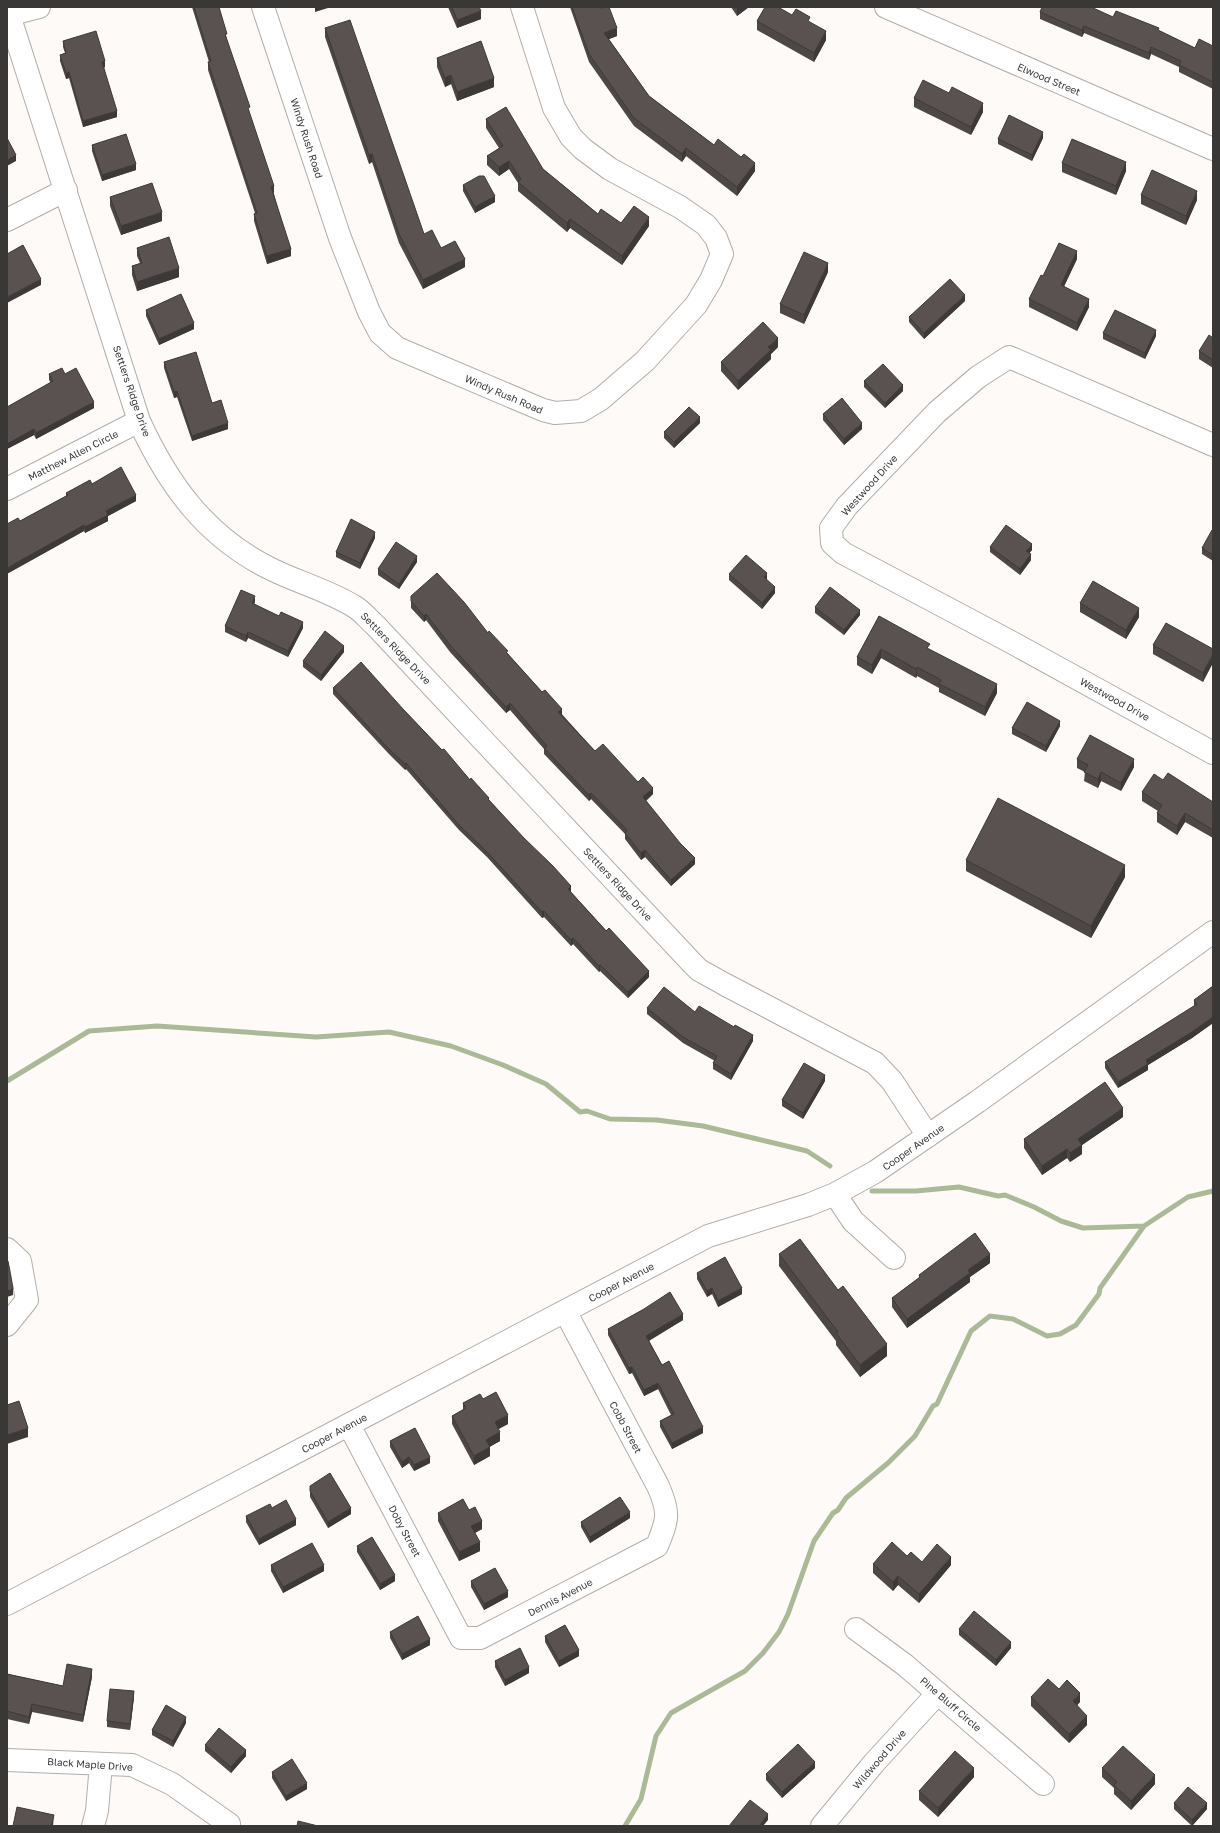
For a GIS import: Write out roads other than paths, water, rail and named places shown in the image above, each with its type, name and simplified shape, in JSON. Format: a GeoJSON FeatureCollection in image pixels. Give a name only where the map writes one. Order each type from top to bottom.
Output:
{"type":"FeatureCollection","features":[{"type":"Feature","properties":{"kind":"street"},"geometry":{"type":"LineString","coordinates":[[8,15],[39,7]]}},
{"type":"Feature","properties":{"kind":"street","name":"Windy Rush Road"},"geometry":{"type":"LineString","coordinates":[[263,7],[340,238],[369,312],[380,333],[397,348],[543,410],[555,413],[581,410],[601,399],[645,361],[696,305],[711,280],[722,254],[716,238],[706,225],[680,207],[610,169],[583,149],[571,137],[554,108],[522,7]]}},
{"type":"Feature","properties":{"kind":"street","name":"Elwood Street"},"geometry":{"type":"LineString","coordinates":[[886,7],[1213,149]]}},
{"type":"Feature","properties":{"kind":"street","name":"Settlers Ridge Drive"},"geometry":{"type":"LineString","coordinates":[[8,15],[66,190],[139,421],[152,449],[170,481],[209,527],[236,549],[268,568],[336,596],[356,608],[375,625],[695,966],[726,985],[875,1063],[892,1081],[928,1136]]}},
{"type":"Feature","properties":{"kind":"street"},"geometry":{"type":"LineString","coordinates":[[7,220],[66,190]]}},
{"type":"Feature","properties":{"kind":"street","name":"Westwood Drive"},"geometry":{"type":"LineString","coordinates":[[1213,445],[1009,358],[978,377],[937,412],[847,506],[831,528],[832,543],[843,553],[1011,642],[1213,753]]}},
{"type":"Feature","properties":{"kind":"street","name":"Matthew Allen Circle"},"geometry":{"type":"LineString","coordinates":[[7,489],[139,421]]}},
{"type":"Feature","properties":{"kind":"street","name":"Cooper Avenue"},"geometry":{"type":"LineString","coordinates":[[7,1604],[708,1236],[808,1205],[835,1194],[875,1172],[928,1136],[1213,932]]}},
{"type":"Feature","properties":{"kind":"street"},"geometry":{"type":"LineString","coordinates":[[835,1194],[853,1221],[894,1258]]}},
{"type":"Feature","properties":{"kind":"street"},"geometry":{"type":"LineString","coordinates":[[7,1249],[20,1261],[27,1300],[7,1325]]}},
{"type":"Feature","properties":{"kind":"street","name":"Cobb Street"},"geometry":{"type":"LineString","coordinates":[[565,1311],[658,1486],[666,1506],[666,1526],[657,1546]]}},
{"type":"Feature","properties":{"kind":"street","name":"Doby Street"},"geometry":{"type":"LineString","coordinates":[[349,1425],[461,1638]]}},
{"type":"Feature","properties":{"kind":"street","name":"Dennis Avenue"},"geometry":{"type":"LineString","coordinates":[[461,1638],[480,1638],[657,1546]]}},
{"type":"Feature","properties":{"kind":"street","name":"Pine Bluff Circle"},"geometry":{"type":"LineString","coordinates":[[856,1629],[905,1665],[1043,1784]]}},
{"type":"Feature","properties":{"kind":"street","name":"Wildwood Drive"},"geometry":{"type":"LineString","coordinates":[[822,1826],[874,1763],[938,1693]]}},
{"type":"Feature","properties":{"kind":"street","name":"Black Maple Drive"},"geometry":{"type":"LineString","coordinates":[[7,1760],[132,1765],[172,1784],[229,1824]]}},
{"type":"Feature","properties":{"kind":"street"},"geometry":{"type":"LineString","coordinates":[[93,1826],[97,1811],[101,1764]]}},
{"type":"Feature","properties":{"kind":"waterway"},"geometry":{"type":"LineString","coordinates":[[7,1081],[89,1031],[157,1026],[316,1037],[389,1032],[451,1046],[503,1065],[546,1084],[580,1112],[587,1111],[610,1119],[657,1120],[703,1126],[807,1151],[830,1166]]}},
{"type":"Feature","properties":{"kind":"waterway"},"geometry":{"type":"LineString","coordinates":[[872,1191],[916,1191],[959,1187],[998,1196],[1005,1195],[1034,1207],[1061,1221],[1083,1228],[1144,1226]]}},
{"type":"Feature","properties":{"kind":"waterway"},"geometry":{"type":"LineString","coordinates":[[625,1826],[641,1799],[656,1736],[671,1713],[745,1671],[763,1653],[779,1632],[788,1614],[814,1541],[833,1513],[838,1510],[846,1498],[888,1463],[915,1436],[933,1406],[937,1404],[971,1331],[990,1316],[1013,1319],[1047,1336],[1060,1334],[1076,1325],[1099,1294],[1100,1288],[1144,1226],[1188,1197],[1213,1191]]}}]}
